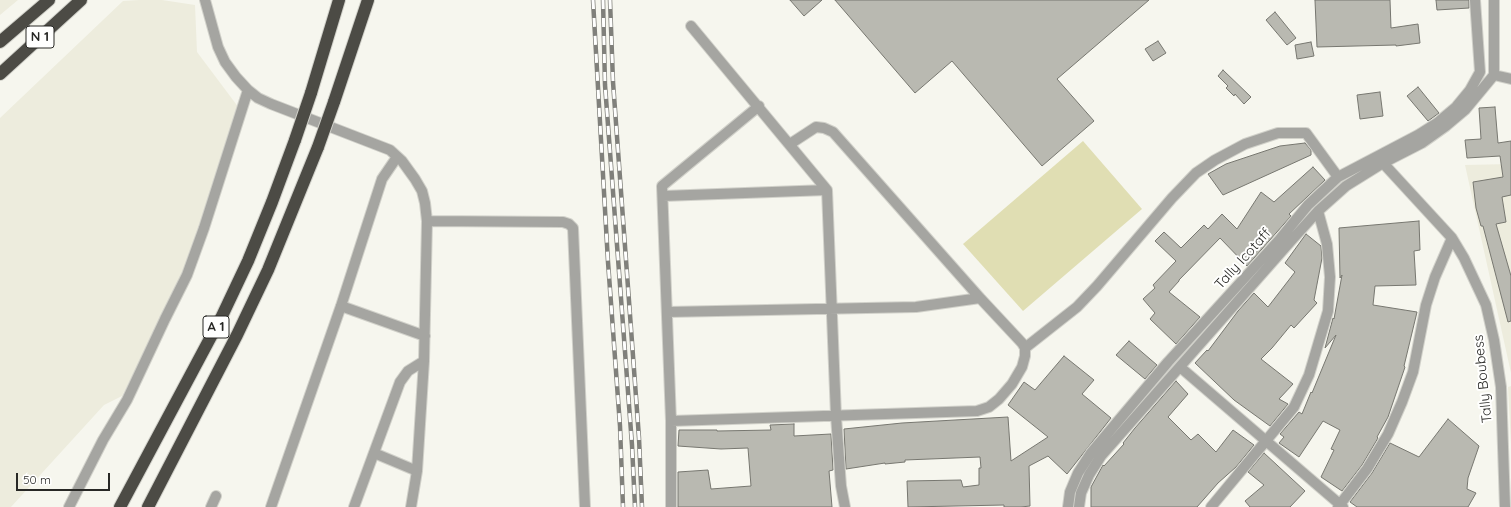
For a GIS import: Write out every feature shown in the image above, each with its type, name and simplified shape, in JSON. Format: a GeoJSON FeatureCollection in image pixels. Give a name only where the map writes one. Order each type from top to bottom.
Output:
{"type":"FeatureCollection","features":[{"type":"Feature","properties":{"kind":"highway","name":"N 1"},"geometry":{"type":"LineString","coordinates":[[0,42],[49,0]]}},
{"type":"Feature","properties":{"kind":"highway","name":"N 1"},"geometry":{"type":"LineString","coordinates":[[0,74],[81,0]]}},
{"type":"Feature","properties":{"kind":"highway","name":"A 1"},"geometry":{"type":"LineString","coordinates":[[120,507],[222,316],[248,261],[295,140],[339,0]]}},
{"type":"Feature","properties":{"kind":"highway","name":"A 1"},"geometry":{"type":"LineString","coordinates":[[148,507],[237,335],[268,270],[318,147],[368,0]]}},
{"type":"Feature","properties":{"kind":"street","name":"Tally Icotaff"},"geometry":{"type":"LineString","coordinates":[[1068,507],[1070,492],[1078,473],[1091,453],[1168,362],[1308,205],[1338,177],[1418,136],[1437,123],[1456,107],[1470,90],[1480,72],[1475,0]]}},
{"type":"Feature","properties":{"kind":"street"},"geometry":{"type":"LineString","coordinates":[[1494,0],[1494,75],[1511,79]]}},
{"type":"Feature","properties":{"kind":"street"},"geometry":{"type":"LineString","coordinates":[[206,1],[220,52],[236,77],[248,90],[258,98],[271,104],[390,150],[398,157],[415,179],[422,191],[426,203],[427,221],[425,336],[417,472],[411,507]]}},
{"type":"Feature","properties":{"kind":"street"},"geometry":{"type":"LineString","coordinates":[[691,26],[759,106],[827,190],[836,416],[841,486],[845,507]]}},
{"type":"Feature","properties":{"kind":"street","name":"Tally Icotaff"},"geometry":{"type":"LineString","coordinates":[[1079,507],[1081,493],[1089,475],[1101,456],[1318,211],[1346,186],[1383,163],[1422,142],[1446,126],[1465,110],[1494,75]]}},
{"type":"Feature","properties":{"kind":"street"},"geometry":{"type":"LineString","coordinates":[[69,507],[103,440],[127,400],[165,319],[188,275],[248,90]]}},
{"type":"Feature","properties":{"kind":"street"},"geometry":{"type":"LineString","coordinates":[[671,507],[671,421],[662,186],[759,106]]}},
{"type":"Feature","properties":{"kind":"street"},"geometry":{"type":"LineString","coordinates":[[671,421],[977,411],[989,407],[999,399],[1012,384],[1022,367],[1025,356],[1025,348],[1022,343],[980,298],[833,132],[824,128],[816,127],[790,144]]}},
{"type":"Feature","properties":{"kind":"street"},"geometry":{"type":"LineString","coordinates":[[1025,348],[1077,307],[1098,286],[1172,198],[1196,173],[1215,160],[1246,144],[1278,133],[1306,133],[1338,177]]}},
{"type":"Feature","properties":{"kind":"street"},"geometry":{"type":"LineString","coordinates":[[270,507],[341,306],[382,179],[398,157]]}},
{"type":"Feature","properties":{"kind":"street","name":"Tally Boubess"},"geometry":{"type":"LineString","coordinates":[[1383,163],[1452,238],[1464,258],[1486,305],[1494,340],[1501,387],[1505,507]]}},
{"type":"Feature","properties":{"kind":"street"},"geometry":{"type":"LineString","coordinates":[[663,196],[827,190]]}},
{"type":"Feature","properties":{"kind":"street"},"geometry":{"type":"LineString","coordinates":[[1211,507],[1294,407],[1309,375],[1328,311],[1330,276],[1327,244],[1318,211]]}},
{"type":"Feature","properties":{"kind":"street"},"geometry":{"type":"LineString","coordinates":[[427,221],[562,222],[569,224],[573,228],[585,507]]}},
{"type":"Feature","properties":{"kind":"street"},"geometry":{"type":"LineString","coordinates":[[1180,367],[1340,506],[1367,469],[1388,434],[1402,402],[1413,372],[1426,305],[1435,277],[1452,238]]}},
{"type":"Feature","properties":{"kind":"street"},"geometry":{"type":"LineString","coordinates":[[667,312],[916,307],[980,298]]}},
{"type":"Feature","properties":{"kind":"street"},"geometry":{"type":"LineString","coordinates":[[341,306],[425,336]]}},
{"type":"Feature","properties":{"kind":"street"},"geometry":{"type":"LineString","coordinates":[[354,507],[400,382],[408,371],[424,361]]}},
{"type":"Feature","properties":{"kind":"street"},"geometry":{"type":"LineString","coordinates":[[374,453],[417,472]]}},
{"type":"Feature","properties":{"kind":"street"},"geometry":{"type":"LineString","coordinates":[[211,507],[216,496]]}},
{"type":"Feature","properties":{"kind":"shaded area"},"geometry":{"type":"Polygon","coordinates":[[[0,0],[18,0],[0,15],[0,0]]]}},
{"type":"Feature","properties":{"kind":"shaded area"},"geometry":{"type":"Polygon","coordinates":[[[162,0],[195,5],[197,52],[242,112],[206,231],[122,396],[104,405],[11,507],[0,507],[0,118],[123,1],[162,0]]]}},
{"type":"Feature","properties":{"kind":"shaded area"},"geometry":{"type":"Polygon","coordinates":[[[1083,141],[1142,209],[1023,311],[963,244],[1083,141]]]}},
{"type":"Feature","properties":{"kind":"shaded area"},"geometry":{"type":"Polygon","coordinates":[[[1511,164],[1511,373],[1465,165],[1511,164]]]}},
{"type":"Feature","properties":{"kind":"shaded area"},"geometry":{"type":"Polygon","coordinates":[[[1511,386],[1511,444],[1508,387],[1511,386]]]}},
{"type":"Feature","properties":{"kind":"building"},"geometry":{"type":"Polygon","coordinates":[[[790,0],[822,0],[804,16],[790,0]]]}},
{"type":"Feature","properties":{"kind":"building"},"geometry":{"type":"Polygon","coordinates":[[[835,0],[1149,0],[1057,79],[1094,121],[1042,166],[952,61],[915,93],[835,0]]]}},
{"type":"Feature","properties":{"kind":"building"},"geometry":{"type":"Polygon","coordinates":[[[1315,0],[1390,0],[1391,28],[1418,24],[1420,43],[1396,46],[1317,47],[1315,0]]]}},
{"type":"Feature","properties":{"kind":"building"},"geometry":{"type":"Polygon","coordinates":[[[1436,0],[1469,0],[1469,8],[1437,10],[1436,0]]]}},
{"type":"Feature","properties":{"kind":"building"},"geometry":{"type":"Polygon","coordinates":[[[1275,12],[1296,38],[1287,45],[1266,20],[1275,12]]]}},
{"type":"Feature","properties":{"kind":"building"},"geometry":{"type":"Polygon","coordinates":[[[1158,41],[1166,53],[1153,61],[1145,49],[1158,41]]]}},
{"type":"Feature","properties":{"kind":"building"},"geometry":{"type":"Polygon","coordinates":[[[1311,42],[1314,56],[1297,59],[1295,45],[1311,42]]]}},
{"type":"Feature","properties":{"kind":"building"},"geometry":{"type":"Polygon","coordinates":[[[1223,70],[1251,97],[1244,104],[1235,94],[1234,96],[1226,88],[1228,86],[1218,76],[1223,70]]]}},
{"type":"Feature","properties":{"kind":"building"},"geometry":{"type":"Polygon","coordinates":[[[1418,87],[1439,113],[1428,121],[1407,96],[1418,87]]]}},
{"type":"Feature","properties":{"kind":"building"},"geometry":{"type":"Polygon","coordinates":[[[1380,92],[1383,116],[1360,119],[1357,95],[1380,92]]]}},
{"type":"Feature","properties":{"kind":"building"},"geometry":{"type":"Polygon","coordinates":[[[1495,107],[1498,143],[1511,141],[1511,195],[1502,197],[1506,222],[1496,224],[1511,276],[1511,321],[1508,322],[1483,226],[1481,226],[1476,208],[1473,182],[1503,177],[1500,156],[1467,158],[1465,140],[1481,139],[1479,108],[1495,107]]]}},
{"type":"Feature","properties":{"kind":"building"},"geometry":{"type":"Polygon","coordinates":[[[1305,143],[1311,150],[1311,155],[1223,195],[1208,174],[1226,164],[1280,146],[1305,143]]]}},
{"type":"Feature","properties":{"kind":"building"},"geometry":{"type":"Polygon","coordinates":[[[1313,167],[1325,180],[1289,214],[1291,216],[1247,266],[1220,238],[1169,292],[1200,317],[1176,344],[1150,319],[1155,313],[1143,299],[1155,288],[1153,285],[1176,261],[1155,241],[1164,232],[1181,248],[1204,225],[1208,229],[1222,214],[1237,229],[1261,192],[1274,202],[1313,167]]]}},
{"type":"Feature","properties":{"kind":"building"},"geometry":{"type":"Polygon","coordinates":[[[1419,221],[1420,250],[1414,251],[1416,285],[1375,286],[1373,305],[1417,312],[1405,367],[1388,417],[1377,437],[1378,438],[1362,465],[1342,491],[1321,477],[1334,450],[1331,449],[1340,430],[1323,421],[1299,457],[1279,443],[1284,437],[1280,434],[1299,412],[1302,414],[1336,335],[1325,348],[1333,318],[1334,319],[1342,275],[1340,278],[1339,228],[1419,221]]]}},
{"type":"Feature","properties":{"kind":"building"},"geometry":{"type":"Polygon","coordinates":[[[1306,234],[1321,246],[1322,258],[1314,300],[1317,303],[1294,328],[1291,325],[1261,359],[1293,384],[1279,399],[1288,404],[1270,426],[1234,400],[1195,363],[1207,350],[1208,351],[1238,311],[1254,293],[1268,307],[1295,272],[1285,263],[1306,234]]]}},
{"type":"Feature","properties":{"kind":"building"},"geometry":{"type":"Polygon","coordinates":[[[1129,341],[1157,365],[1145,379],[1116,355],[1129,341]]]}},
{"type":"Feature","properties":{"kind":"building"},"geometry":{"type":"Polygon","coordinates":[[[1064,356],[1094,380],[1082,394],[1111,418],[1067,474],[1048,456],[1029,466],[1030,506],[1004,507],[1004,505],[908,507],[907,481],[961,480],[963,487],[979,485],[979,468],[981,468],[980,457],[905,460],[905,462],[885,463],[846,469],[844,429],[902,423],[1008,417],[1011,461],[1048,437],[1008,405],[1024,382],[1035,390],[1064,356]]]}},
{"type":"Feature","properties":{"kind":"building"},"geometry":{"type":"Polygon","coordinates":[[[1176,381],[1188,394],[1168,417],[1191,440],[1198,434],[1216,452],[1233,430],[1254,445],[1236,467],[1218,483],[1197,507],[1091,507],[1091,487],[1103,465],[1104,466],[1124,444],[1123,443],[1135,428],[1176,381]]]}},
{"type":"Feature","properties":{"kind":"building"},"geometry":{"type":"Polygon","coordinates":[[[1448,419],[1479,446],[1468,478],[1467,489],[1476,493],[1468,507],[1357,507],[1350,502],[1372,473],[1390,443],[1419,457],[1448,419]]]}},
{"type":"Feature","properties":{"kind":"building"},"geometry":{"type":"Polygon","coordinates":[[[794,424],[794,436],[831,434],[833,470],[829,471],[832,507],[678,507],[678,472],[708,470],[711,489],[751,486],[748,448],[721,449],[678,446],[679,430],[771,430],[770,425],[794,424]]]}},
{"type":"Feature","properties":{"kind":"building"},"geometry":{"type":"Polygon","coordinates":[[[1264,453],[1305,491],[1290,507],[1250,507],[1245,501],[1264,485],[1248,472],[1264,453]]]}},
{"type":"Feature","properties":{"kind":"railway"},"geometry":{"type":"LineString","coordinates":[[593,0],[608,262],[620,426],[623,507]]}},
{"type":"Feature","properties":{"kind":"railway"},"geometry":{"type":"LineString","coordinates":[[603,0],[605,85],[632,445],[635,507]]}},
{"type":"Feature","properties":{"kind":"railway"},"geometry":{"type":"LineString","coordinates":[[610,0],[613,82],[639,438],[642,507]]}}]}
